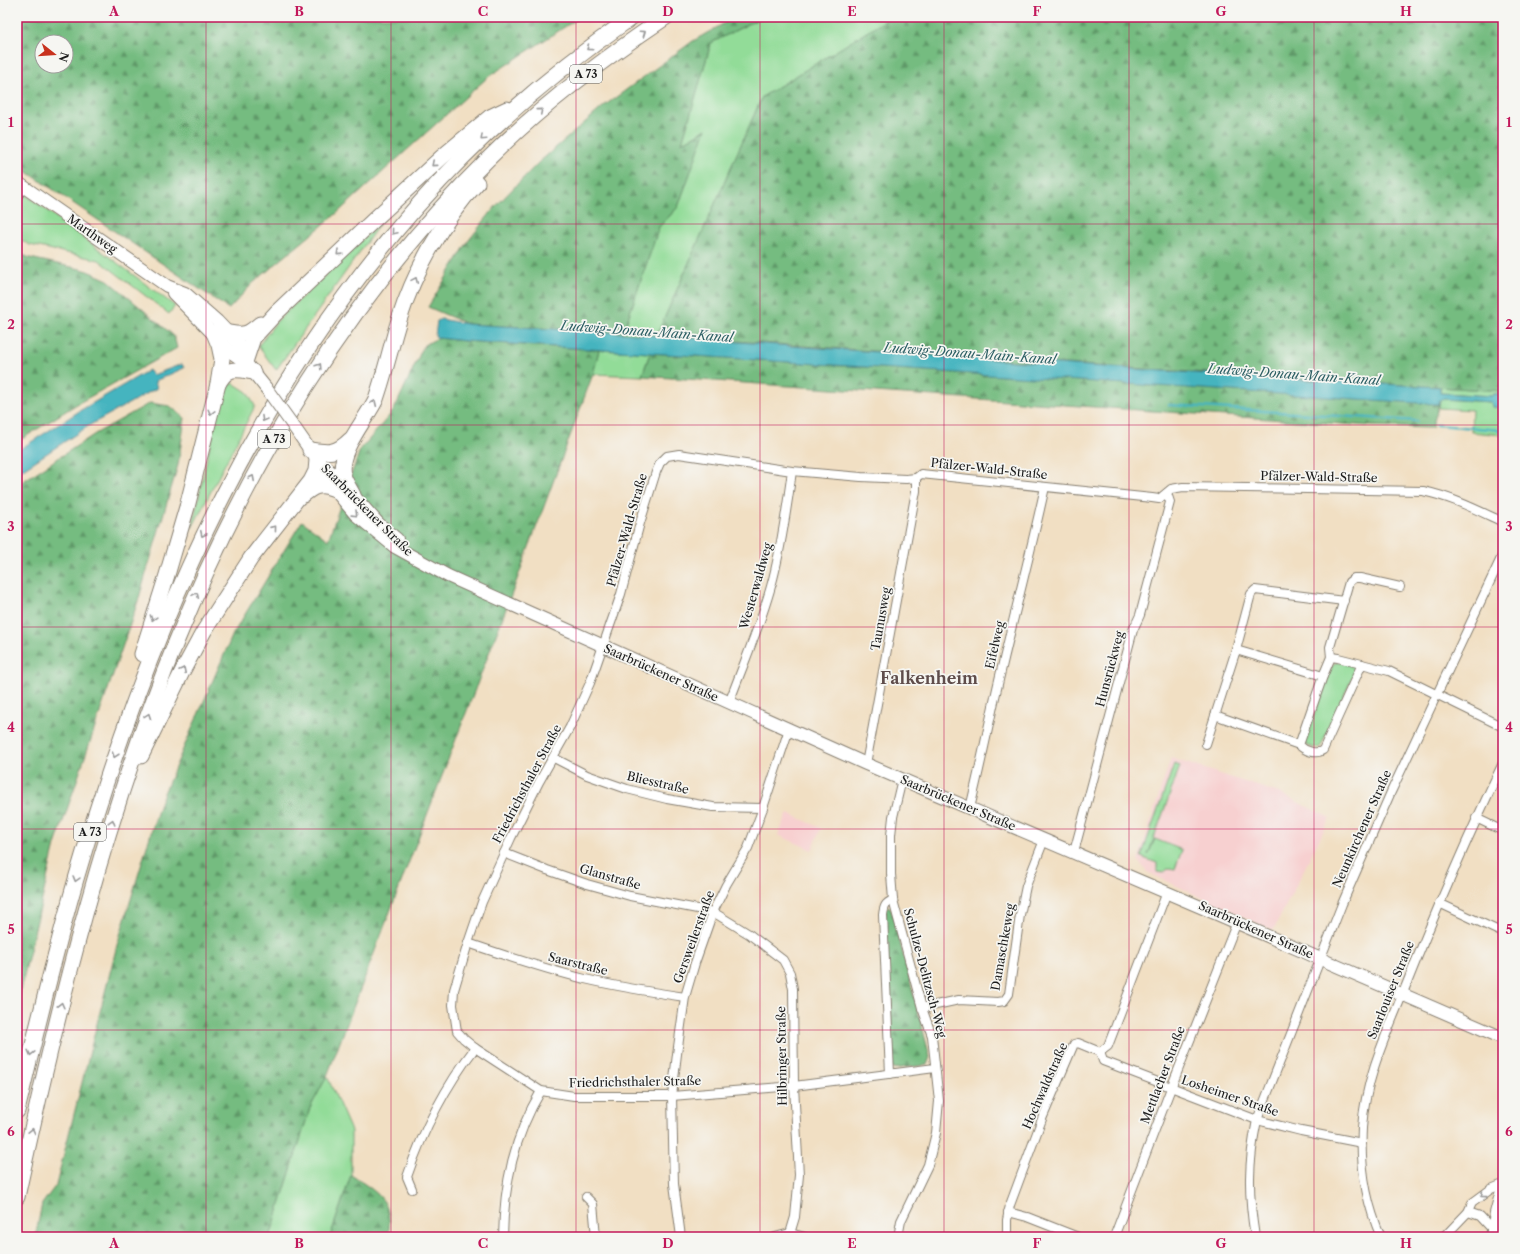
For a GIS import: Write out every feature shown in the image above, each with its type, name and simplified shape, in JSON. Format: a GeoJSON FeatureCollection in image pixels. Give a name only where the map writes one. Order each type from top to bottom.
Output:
{"type":"FeatureCollection","features":[{"type":"Feature","properties":{"kind":"highway","name":"A 73"},"geometry":{"type":"LineString","coordinates":[[17,1111],[48,982],[75,882],[108,773],[132,705],[179,588],[212,517],[260,426],[301,358],[355,282],[409,215],[466,154],[523,102],[577,57],[632,17]]}},
{"type":"Feature","properties":{"kind":"highway","name":"A 73"},"geometry":{"type":"LineString","coordinates":[[17,1197],[54,1033],[93,885],[122,792],[153,702],[191,606],[228,525],[259,466],[290,410],[337,338],[387,270],[441,207],[489,158],[545,107],[584,75],[666,17]]}},
{"type":"Feature","properties":{"kind":"highway"},"geometry":{"type":"LineString","coordinates":[[249,367],[253,338],[276,313],[408,188],[454,147],[490,118],[523,102]]}},
{"type":"Feature","properties":{"kind":"highway","name":"A 73"},"geometry":{"type":"LineString","coordinates":[[353,495],[343,476],[342,467],[345,455],[354,436],[370,412],[376,399],[405,304],[429,251],[442,229],[460,202],[496,164],[511,137]]}},
{"type":"Feature","properties":{"kind":"highway"},"geometry":{"type":"LineString","coordinates":[[230,333],[242,335],[248,333],[276,313]]}},
{"type":"Feature","properties":{"kind":"highway","name":"A 73"},"geometry":{"type":"LineString","coordinates":[[132,705],[141,657],[185,514],[218,384],[222,359],[214,328]]}},
{"type":"Feature","properties":{"kind":"highway","name":"A 73"},"geometry":{"type":"LineString","coordinates":[[218,384],[222,376],[230,370],[249,367]]}},
{"type":"Feature","properties":{"kind":"highway","name":"A 73"},"geometry":{"type":"LineString","coordinates":[[314,455],[324,452],[334,452],[354,436]]}},
{"type":"Feature","properties":{"kind":"highway"},"geometry":{"type":"LineString","coordinates":[[122,792],[151,738],[183,670],[208,626],[251,558],[298,499],[314,476],[314,455]]}},
{"type":"Feature","properties":{"kind":"highway"},"geometry":{"type":"LineString","coordinates":[[298,499],[316,486],[322,485],[332,488]]}},
{"type":"Feature","properties":{"kind":"main road","name":"Marthweg"},"geometry":{"type":"LineString","coordinates":[[21,184],[167,286],[184,293],[214,328],[231,352],[249,367],[266,388],[314,455]]}},
{"type":"Feature","properties":{"kind":"main road","name":"Marthweg"},"geometry":{"type":"LineString","coordinates":[[214,328],[230,333],[238,343],[249,367]]}},
{"type":"Feature","properties":{"kind":"main road","name":"Saarbrückener Straße"},"geometry":{"type":"LineString","coordinates":[[314,455],[324,477],[332,488],[349,508],[374,531],[395,547],[457,581],[866,764],[1237,922],[1503,1038]]}},
{"type":"Feature","properties":{"kind":"main road","name":"Saarbrückener Straße"},"geometry":{"type":"LineString","coordinates":[[314,455],[378,523],[417,559]]}},
{"type":"Feature","properties":{"kind":"main road"},"geometry":{"type":"LineString","coordinates":[[1492,1233],[1503,1187]]}},
{"type":"Feature","properties":{"kind":"street"},"geometry":{"type":"LineString","coordinates":[[17,197],[21,184]]}},
{"type":"Feature","properties":{"kind":"street","name":"Pfälzer-Wald-Straße"},"geometry":{"type":"LineString","coordinates":[[603,646],[621,594],[646,500],[660,464],[667,456],[679,454],[792,471],[860,477],[906,479],[916,478],[921,474],[1159,499],[1171,489],[1183,487],[1423,491],[1454,499],[1503,522]]}},
{"type":"Feature","properties":{"kind":"street","name":"Westerwaldweg"},"geometry":{"type":"LineString","coordinates":[[729,703],[752,642],[773,579],[783,534],[792,471]]}},
{"type":"Feature","properties":{"kind":"street","name":"Taunusweg"},"geometry":{"type":"LineString","coordinates":[[866,764],[916,491],[916,478]]}},
{"type":"Feature","properties":{"kind":"street","name":"Eifelweg"},"geometry":{"type":"LineString","coordinates":[[970,808],[996,692],[1046,487]]}},
{"type":"Feature","properties":{"kind":"street","name":"Hunsrückweg"},"geometry":{"type":"LineString","coordinates":[[1074,852],[1170,502],[1167,493]]}},
{"type":"Feature","properties":{"kind":"street","name":"Neunkirchener Straße"},"geometry":{"type":"LineString","coordinates":[[1255,1237],[1250,1196],[1249,1170],[1257,1120],[1342,904],[1391,792],[1503,554]]}},
{"type":"Feature","properties":{"kind":"street"},"geometry":{"type":"LineString","coordinates":[[1299,745],[1331,657],[1330,647],[1349,582],[1354,578],[1385,582],[1400,586]]}},
{"type":"Feature","properties":{"kind":"street"},"geometry":{"type":"LineString","coordinates":[[1206,744],[1236,650],[1251,594],[1255,590],[1344,601]]}},
{"type":"Feature","properties":{"kind":"street","name":"Friedrichsthaler Straße"},"geometry":{"type":"LineString","coordinates":[[603,646],[582,702],[554,758],[527,806],[482,902],[456,980],[453,1005],[457,1031],[475,1048],[541,1091],[574,1096],[672,1096],[794,1086],[935,1068]]}},
{"type":"Feature","properties":{"kind":"street"},"geometry":{"type":"LineString","coordinates":[[1236,650],[1323,676]]}},
{"type":"Feature","properties":{"kind":"street"},"geometry":{"type":"LineString","coordinates":[[1331,657],[1389,671],[1503,727]]}},
{"type":"Feature","properties":{"kind":"street"},"geometry":{"type":"LineString","coordinates":[[1215,715],[1299,745],[1302,748],[1320,752],[1323,750],[1362,664]]}},
{"type":"Feature","properties":{"kind":"street","name":"Gersweilerstraße"},"geometry":{"type":"LineString","coordinates":[[681,1237],[674,1184],[672,1096],[685,997],[713,912],[726,885],[748,848],[789,730]]}},
{"type":"Feature","properties":{"kind":"street","name":"Bliesstraße"},"geometry":{"type":"LineString","coordinates":[[554,758],[587,775],[627,789],[667,799],[713,807],[763,808]]}},
{"type":"Feature","properties":{"kind":"street","name":"Saarlouiser Straße"},"geometry":{"type":"LineString","coordinates":[[1381,1237],[1372,1217],[1365,1185],[1362,1143],[1363,1115],[1370,1078],[1439,903],[1476,818],[1503,763]]}},
{"type":"Feature","properties":{"kind":"street","name":"Schulze-Delitzsch-Weg"},"geometry":{"type":"LineString","coordinates":[[898,1237],[901,1220],[928,1165],[936,1133],[939,1101],[932,1036],[922,1008],[893,900],[891,835],[893,817],[902,779]]}},
{"type":"Feature","properties":{"kind":"street"},"geometry":{"type":"LineString","coordinates":[[1476,818],[1503,831]]}},
{"type":"Feature","properties":{"kind":"street","name":"Damaschkeweg"},"geometry":{"type":"LineString","coordinates":[[922,1008],[959,1000],[1004,1001],[1009,994],[1020,915],[1026,886],[1044,840]]}},
{"type":"Feature","properties":{"kind":"street","name":"Glanstraße"},"geometry":{"type":"LineString","coordinates":[[504,853],[547,870],[630,896],[713,912]]}},
{"type":"Feature","properties":{"kind":"street"},"geometry":{"type":"LineString","coordinates":[[1100,1052],[1108,1046],[1167,892]]}},
{"type":"Feature","properties":{"kind":"street","name":"Schulze-Delitzsch-Weg"},"geometry":{"type":"LineString","coordinates":[[890,1074],[883,915],[884,907],[887,902],[893,900]]}},
{"type":"Feature","properties":{"kind":"street"},"geometry":{"type":"LineString","coordinates":[[1439,903],[1503,933]]}},
{"type":"Feature","properties":{"kind":"street","name":"Hilbringer Straße"},"geometry":{"type":"LineString","coordinates":[[713,912],[749,934],[783,960],[790,973],[793,989],[794,1086],[799,1175],[795,1217],[790,1235]]}},
{"type":"Feature","properties":{"kind":"street","name":"Mettlacher Straße"},"geometry":{"type":"LineString","coordinates":[[1114,1237],[1237,922]]}},
{"type":"Feature","properties":{"kind":"street","name":"Saarstraße"},"geometry":{"type":"LineString","coordinates":[[468,943],[540,967],[585,979],[623,988],[685,997]]}},
{"type":"Feature","properties":{"kind":"street","name":"Hochwaldstraße"},"geometry":{"type":"LineString","coordinates":[[1007,1237],[1008,1212],[1010,1205],[1042,1119],[1074,1044],[1078,1043],[1100,1052]]}},
{"type":"Feature","properties":{"kind":"street"},"geometry":{"type":"LineString","coordinates":[[412,1189],[407,1177],[420,1144],[443,1095],[456,1072],[475,1048]]}},
{"type":"Feature","properties":{"kind":"street","name":"Losheimer Straße"},"geometry":{"type":"LineString","coordinates":[[1100,1052],[1103,1061],[1257,1120],[1301,1131],[1362,1143]]}},
{"type":"Feature","properties":{"kind":"street"},"geometry":{"type":"LineString","coordinates":[[503,1237],[503,1213],[511,1160],[524,1123],[541,1091]]}},
{"type":"Feature","properties":{"kind":"street"},"geometry":{"type":"LineString","coordinates":[[1444,1237],[1468,1212],[1472,1203],[1491,1189],[1503,1184]]}},
{"type":"Feature","properties":{"kind":"street"},"geometry":{"type":"LineString","coordinates":[[586,1197],[593,1204],[596,1237]]}},
{"type":"Feature","properties":{"kind":"street"},"geometry":{"type":"LineString","coordinates":[[1008,1212],[1078,1237]]}},
{"type":"Feature","properties":{"kind":"street"},"geometry":{"type":"LineString","coordinates":[[1468,1212],[1480,1216],[1492,1233]]}},
{"type":"Feature","properties":{"kind":"street"},"geometry":{"type":"LineString","coordinates":[[775,1237],[790,1235],[805,1237]]}},
{"type":"Feature","properties":{"kind":"shaded area"},"geometry":{"type":"Polygon","coordinates":[[[1171,758],[1279,793],[1330,818],[1273,931],[1147,872],[1138,860],[1171,758]]]}},
{"type":"Feature","properties":{"kind":"shaded area"},"geometry":{"type":"Polygon","coordinates":[[[788,813],[821,828],[812,850],[778,835],[788,813]]]}},
{"type":"Feature","properties":{"kind":"green space"},"geometry":{"type":"Polygon","coordinates":[[[17,17],[580,17],[488,77],[335,215],[253,283],[229,309],[17,165],[17,17]]]}},
{"type":"Feature","properties":{"kind":"green space"},"geometry":{"type":"Polygon","coordinates":[[[735,17],[762,17],[711,43],[682,143],[706,129],[678,207],[659,227],[623,333],[467,324],[428,307],[469,240],[496,206],[538,163],[604,106],[693,41],[735,17]]]}},
{"type":"Feature","properties":{"kind":"green space"},"geometry":{"type":"Polygon","coordinates":[[[762,17],[891,17],[762,97],[657,335],[623,333],[659,227],[678,207],[705,130],[682,143],[711,43],[762,17]]]}},
{"type":"Feature","properties":{"kind":"green space"},"geometry":{"type":"Polygon","coordinates":[[[891,17],[1503,17],[1503,391],[974,358],[657,335],[762,97],[891,17]]]}},
{"type":"Feature","properties":{"kind":"green space"},"geometry":{"type":"Polygon","coordinates":[[[17,188],[175,306],[169,314],[99,260],[30,245],[17,238],[17,188]]]}},
{"type":"Feature","properties":{"kind":"green space"},"geometry":{"type":"Polygon","coordinates":[[[381,222],[276,370],[258,346],[277,321],[381,222]]]}},
{"type":"Feature","properties":{"kind":"green space"},"geometry":{"type":"Polygon","coordinates":[[[17,253],[30,258],[85,270],[108,280],[174,336],[177,348],[77,404],[17,442],[17,253]]]}},
{"type":"Feature","properties":{"kind":"green space"},"geometry":{"type":"Polygon","coordinates":[[[438,338],[599,350],[593,374],[512,593],[327,1076],[310,1108],[270,1237],[35,1237],[42,1204],[56,1185],[117,945],[161,800],[233,634],[302,521],[328,540],[360,450],[394,410],[424,345],[438,338]]]}},
{"type":"Feature","properties":{"kind":"green space"},"geometry":{"type":"Polygon","coordinates":[[[599,350],[650,353],[642,376],[593,374],[599,350]]]}},
{"type":"Feature","properties":{"kind":"green space"},"geometry":{"type":"Polygon","coordinates":[[[650,353],[1439,404],[1432,428],[1371,426],[642,376],[650,353]]]}},
{"type":"Feature","properties":{"kind":"green space"},"geometry":{"type":"Polygon","coordinates":[[[233,383],[247,392],[255,406],[192,528],[222,389],[233,383]]]}},
{"type":"Feature","properties":{"kind":"green space"},"geometry":{"type":"Polygon","coordinates":[[[1440,387],[1503,391],[1503,394],[1493,394],[1492,396],[1440,393],[1440,387]]]}},
{"type":"Feature","properties":{"kind":"green space"},"geometry":{"type":"Polygon","coordinates":[[[1440,399],[1492,402],[1492,407],[1503,408],[1503,435],[1471,432],[1472,410],[1439,408],[1440,399]]]}},
{"type":"Feature","properties":{"kind":"green space"},"geometry":{"type":"Polygon","coordinates":[[[150,403],[170,406],[185,418],[178,465],[138,601],[55,845],[17,1005],[17,485],[95,434],[150,403]]]}},
{"type":"Feature","properties":{"kind":"green space"},"geometry":{"type":"Polygon","coordinates":[[[1340,662],[1355,666],[1356,669],[1320,748],[1308,746],[1305,743],[1305,739],[1332,666],[1335,663],[1340,662]]]}},
{"type":"Feature","properties":{"kind":"green space"},"geometry":{"type":"Polygon","coordinates":[[[1174,764],[1180,766],[1148,855],[1155,839],[1182,850],[1175,869],[1169,868],[1163,873],[1157,872],[1157,863],[1141,857],[1174,764]]]}},
{"type":"Feature","properties":{"kind":"green space"},"geometry":{"type":"Polygon","coordinates":[[[888,906],[891,908],[930,1057],[927,1065],[892,1069],[885,909],[888,906]]]}},
{"type":"Feature","properties":{"kind":"green space"},"geometry":{"type":"Polygon","coordinates":[[[327,1076],[351,1131],[351,1175],[330,1237],[270,1237],[310,1108],[327,1076]]]}},
{"type":"Feature","properties":{"kind":"green space"},"geometry":{"type":"Polygon","coordinates":[[[351,1175],[369,1187],[382,1199],[389,1214],[388,1237],[330,1237],[351,1175]]]}},
{"type":"Feature","properties":{"kind":"water"},"geometry":{"type":"Polygon","coordinates":[[[441,319],[467,324],[623,333],[803,347],[1269,378],[1440,387],[1440,393],[1492,396],[1493,394],[1503,394],[1503,408],[1492,407],[1491,402],[1443,399],[1439,400],[1439,404],[1433,404],[465,341],[438,338],[435,336],[437,321],[441,319]]]}},
{"type":"Feature","properties":{"kind":"water"},"geometry":{"type":"Polygon","coordinates":[[[182,364],[184,368],[155,381],[157,388],[90,425],[17,473],[17,451],[81,410],[149,370],[153,375],[182,364]]]}},
{"type":"Feature","properties":{"kind":"waterway"},"geometry":{"type":"LineString","coordinates":[[1169,405],[1417,421]]}},
{"type":"Feature","properties":{"kind":"waterway"},"geometry":{"type":"LineString","coordinates":[[1436,425],[1503,430]]}},
{"type":"Feature","properties":{"kind":"tram line"},"geometry":{"type":"LineString","coordinates":[[1499,1237],[1503,1211]]}},
{"type":"Feature","properties":{"kind":"district","name":"Falkenheim"},"geometry":{"type":"Point","coordinates":[929,678]}},
{"type":"Feature","properties":{"kind":"water label","name":"Ludwig-Donau-Main-Kanal"},"geometry":{"type":"Point","coordinates":[647,331]}},
{"type":"Feature","properties":{"kind":"water label","name":"Ludwig-Donau-Main-Kanal"},"geometry":{"type":"Point","coordinates":[970,353]}},
{"type":"Feature","properties":{"kind":"water label","name":"Ludwig-Donau-Main-Kanal"},"geometry":{"type":"Point","coordinates":[1294,374]}}]}
